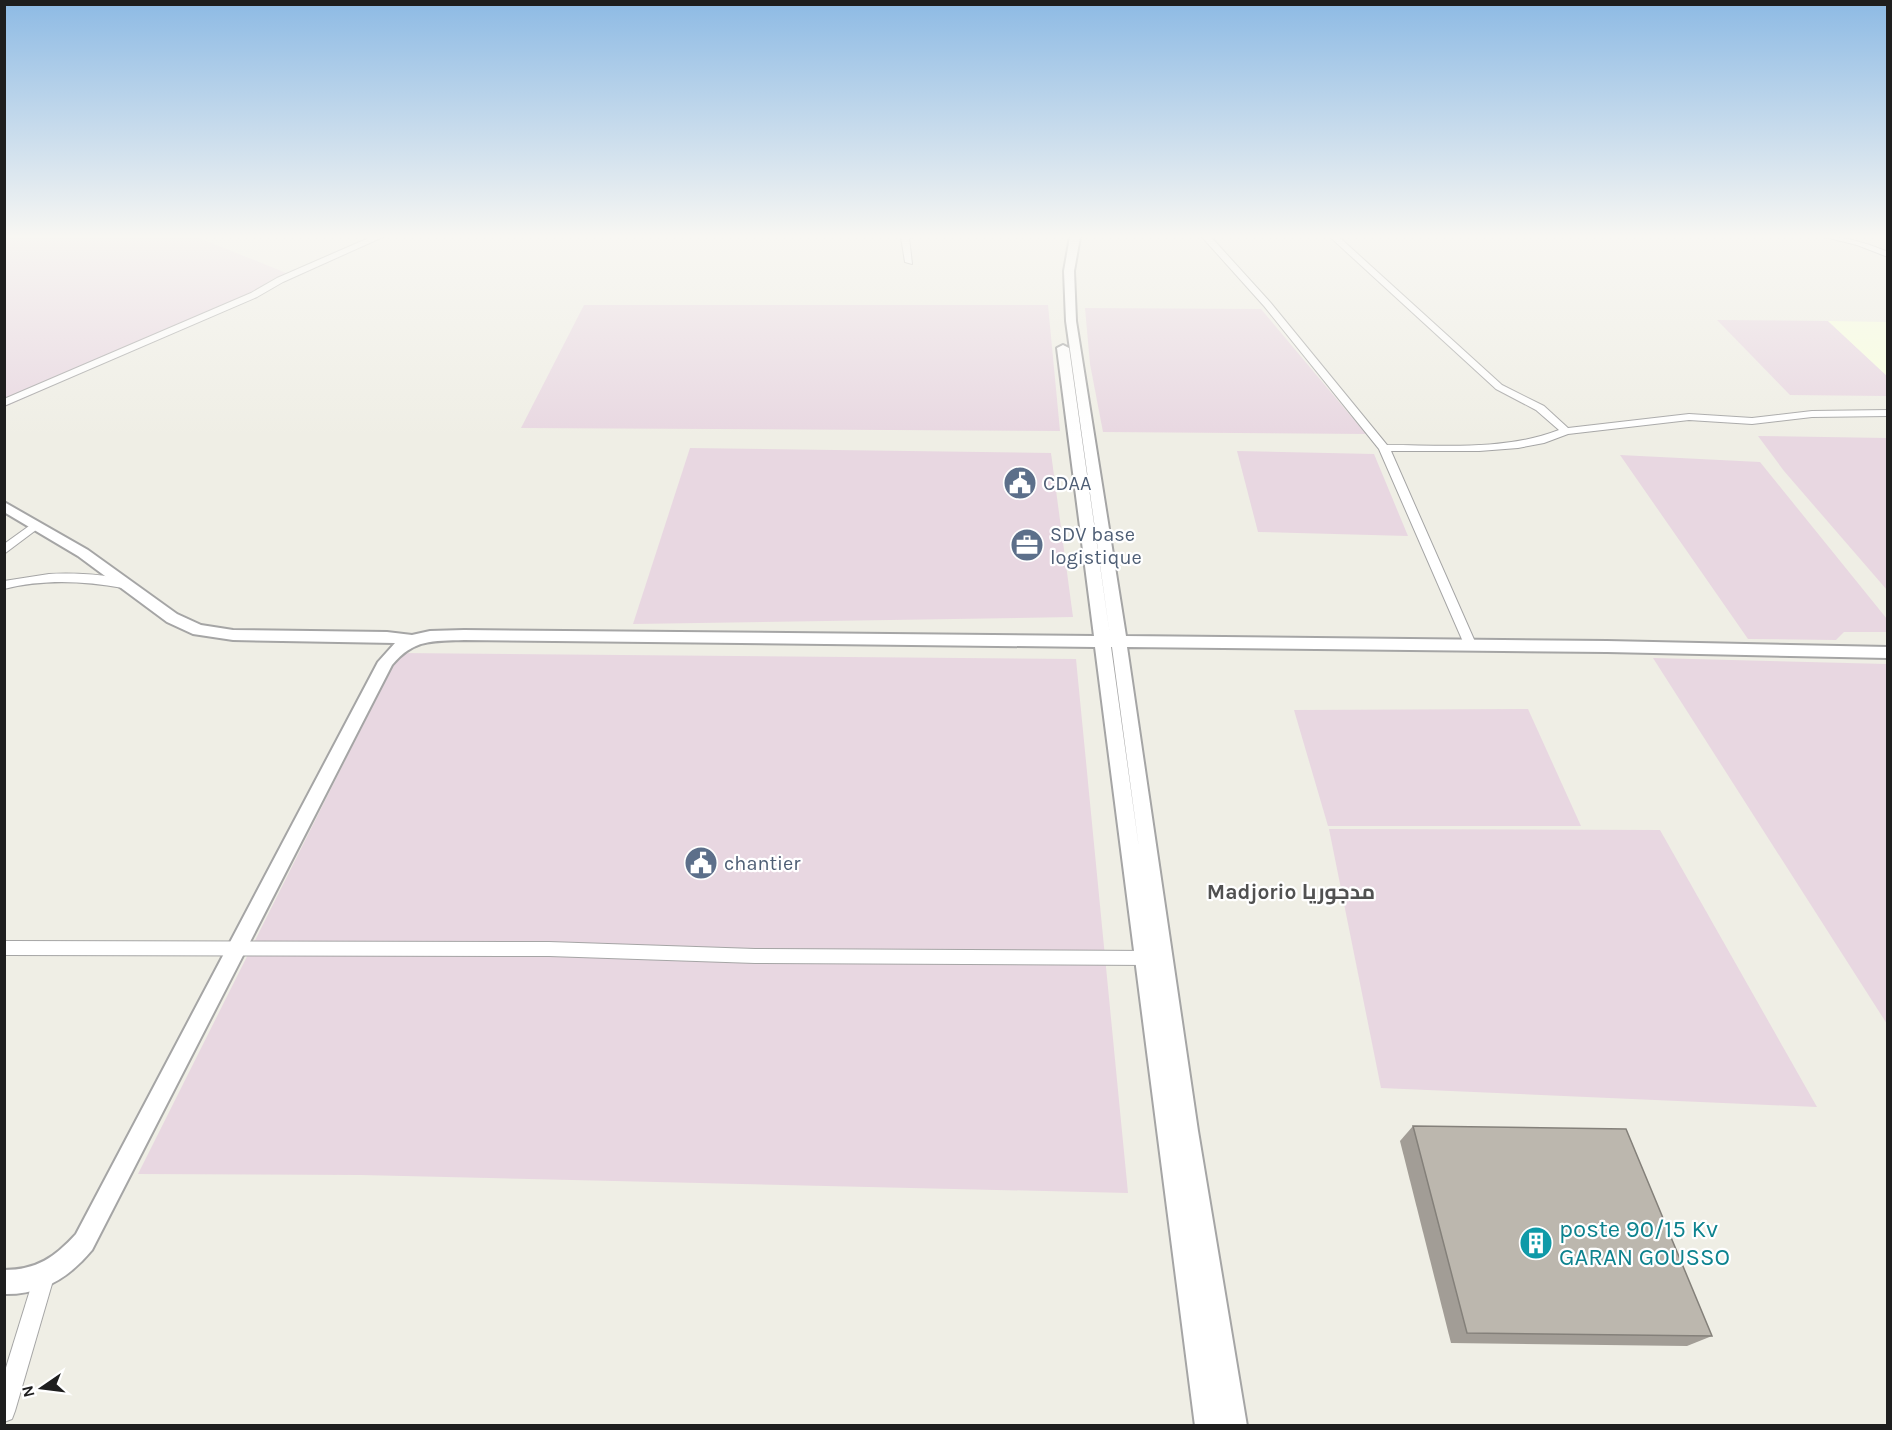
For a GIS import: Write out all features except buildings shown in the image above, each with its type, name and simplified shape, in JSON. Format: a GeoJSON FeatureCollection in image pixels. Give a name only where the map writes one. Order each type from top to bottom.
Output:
{"type":"FeatureCollection","features":[{"type":"Feature","properties":{"kind":"street"},"geometry":{"type":"LineString","coordinates":[[4,403],[234,304]]}},
{"type":"Feature","properties":{"kind":"street"},"geometry":{"type":"LineString","coordinates":[[1059,304],[1059,320],[1164,958],[1188,1131],[1234,1425]]}},
{"type":"Feature","properties":{"kind":"street"},"geometry":{"type":"LineString","coordinates":[[1070,304],[1145,958],[1208,1425]]}},
{"type":"Feature","properties":{"kind":"street"},"geometry":{"type":"LineString","coordinates":[[1267,304],[1384,448],[1470,644]]}},
{"type":"Feature","properties":{"kind":"street"},"geometry":{"type":"LineString","coordinates":[[1407,304],[1499,387],[1540,408],[1566,431]]}},
{"type":"Feature","properties":{"kind":"street"},"geometry":{"type":"LineString","coordinates":[[1384,448],[1479,448],[1518,445],[1540,441],[1566,431],[1689,417],[1752,421],[1812,414],[1887,414]]}},
{"type":"Feature","properties":{"kind":"street"},"geometry":{"type":"LineString","coordinates":[[4,506],[83,553],[172,618],[198,630],[233,635],[387,637],[411,640]]}},
{"type":"Feature","properties":{"kind":"street"},"geometry":{"type":"LineString","coordinates":[[4,550],[36,525]]}},
{"type":"Feature","properties":{"kind":"street"},"geometry":{"type":"LineString","coordinates":[[4,585],[15,581],[82,577],[123,584]]}},
{"type":"Feature","properties":{"kind":"street"},"geometry":{"type":"LineString","coordinates":[[4,1282],[26,1283],[44,1277],[62,1266],[84,1242],[386,662],[395,650],[411,640],[428,636],[475,635],[751,639],[1110,640],[1470,644],[1887,653]]}},
{"type":"Feature","properties":{"kind":"street"},"geometry":{"type":"LineString","coordinates":[[4,948],[549,948],[755,956],[1164,958]]}},
{"type":"Feature","properties":{"kind":"street"},"geometry":{"type":"LineString","coordinates":[[4,1411],[44,1277]]}},
{"type":"Feature","properties":{"kind":"shaded area"},"geometry":{"type":"Polygon","coordinates":[[[4,304],[236,304],[5,407],[4,304]]]}},
{"type":"Feature","properties":{"kind":"shaded area"},"geometry":{"type":"Polygon","coordinates":[[[584,305],[1048,305],[1060,431],[521,428],[584,305]]]}},
{"type":"Feature","properties":{"kind":"shaded area"},"geometry":{"type":"Polygon","coordinates":[[[1085,308],[1261,309],[1366,434],[1103,432],[1090,364],[1085,308]]]}},
{"type":"Feature","properties":{"kind":"shaded area"},"geometry":{"type":"Polygon","coordinates":[[[1717,320],[1828,321],[1887,376],[1887,396],[1790,395],[1717,320]]]}},
{"type":"Feature","properties":{"kind":"shaded area"},"geometry":{"type":"Polygon","coordinates":[[[1828,321],[1887,322],[1887,376],[1828,321]]]}},
{"type":"Feature","properties":{"kind":"shaded area"},"geometry":{"type":"Polygon","coordinates":[[[1758,436],[1887,438],[1887,590],[1784,471],[1758,436]]]}},
{"type":"Feature","properties":{"kind":"shaded area"},"geometry":{"type":"Polygon","coordinates":[[[690,448],[1051,453],[1073,617],[633,624],[690,448]]]}},
{"type":"Feature","properties":{"kind":"shaded area"},"geometry":{"type":"Polygon","coordinates":[[[1237,451],[1374,454],[1408,536],[1258,532],[1237,451]]]}},
{"type":"Feature","properties":{"kind":"shaded area"},"geometry":{"type":"Polygon","coordinates":[[[1620,455],[1760,462],[1887,619],[1887,632],[1844,632],[1836,640],[1748,639],[1620,455]]]}},
{"type":"Feature","properties":{"kind":"shaded area"},"geometry":{"type":"Polygon","coordinates":[[[399,653],[1076,659],[1128,1193],[361,1175],[138,1174],[399,653]]]}},
{"type":"Feature","properties":{"kind":"shaded area"},"geometry":{"type":"Polygon","coordinates":[[[1653,658],[1887,664],[1887,1024],[1653,658]]]}},
{"type":"Feature","properties":{"kind":"shaded area"},"geometry":{"type":"Polygon","coordinates":[[[1528,709],[1581,826],[1328,826],[1294,710],[1528,709]]]}},
{"type":"Feature","properties":{"kind":"shaded area"},"geometry":{"type":"Polygon","coordinates":[[[1329,829],[1660,830],[1817,1107],[1381,1088],[1329,829]]]}},
{"type":"Feature","properties":{"kind":"place","name":"CDAA"},"geometry":{"type":"Point","coordinates":[1020,483]}},
{"type":"Feature","properties":{"kind":"place","name":"SDV base logistique"},"geometry":{"type":"Point","coordinates":[1027,545]}},
{"type":"Feature","properties":{"kind":"place","name":"chantier"},"geometry":{"type":"Point","coordinates":[701,863]}},
{"type":"Feature","properties":{"kind":"place","name":"poste 90/15 Kv GARAN GOUSSO"},"geometry":{"type":"Point","coordinates":[1536,1243]}},
{"type":"Feature","properties":{"kind":"district","name":"Madjorio مدجوريا"},"geometry":{"type":"Point","coordinates":[1291,892]}}]}
